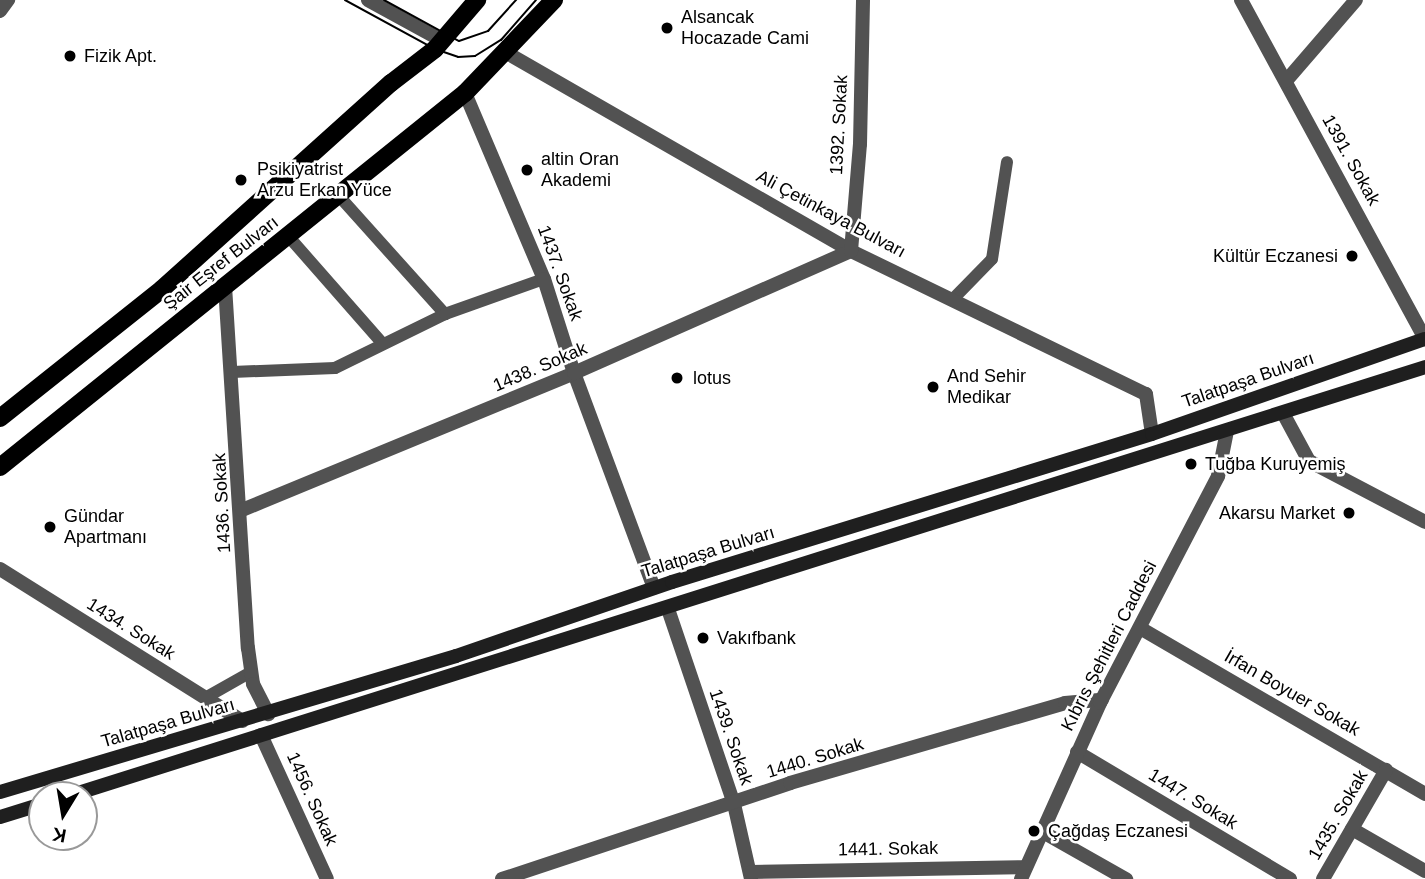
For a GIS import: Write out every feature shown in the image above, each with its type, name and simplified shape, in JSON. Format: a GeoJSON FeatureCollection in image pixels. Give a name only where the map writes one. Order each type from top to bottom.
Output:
{"type":"FeatureCollection","features":[{"type":"Feature","properties":{"kind":"main road","name":"Şair Eşref Bulvarı"},"geometry":{"type":"LineString","coordinates":[[0,418],[162,289],[443,41],[477,0]]}},
{"type":"Feature","properties":{"kind":"main road","name":"Şair Eşref Bulvarı"},"geometry":{"type":"LineString","coordinates":[[0,467],[465,93],[507,53],[554,0]]}},
{"type":"Feature","properties":{"kind":"main road","name":"Talatpaşa Bulvarı"},"geometry":{"type":"LineString","coordinates":[[0,792],[456,656],[654,588],[1152,434],[1425,339]]}},
{"type":"Feature","properties":{"kind":"main road"},"geometry":{"type":"LineString","coordinates":[[98,787],[668,609],[1425,367]]}},
{"type":"Feature","properties":{"kind":"main road"},"geometry":{"type":"LineString","coordinates":[[242,721],[261,735]]}},
{"type":"Feature","properties":{"kind":"main road"},"geometry":{"type":"LineString","coordinates":[[0,817],[28,808]]}},
{"type":"Feature","properties":{"kind":"street"},"geometry":{"type":"LineString","coordinates":[[0,11],[8,0]]}},
{"type":"Feature","properties":{"kind":"street"},"geometry":{"type":"LineString","coordinates":[[368,0],[443,41]]}},
{"type":"Feature","properties":{"kind":"street","name":"1392. Sokak"},"geometry":{"type":"LineString","coordinates":[[851,251],[860,144],[863,0]]}},
{"type":"Feature","properties":{"kind":"street","name":"1391. Sokak"},"geometry":{"type":"LineString","coordinates":[[1241,0],[1425,339]]}},
{"type":"Feature","properties":{"kind":"street"},"geometry":{"type":"LineString","coordinates":[[1286,81],[1356,0]]}},
{"type":"Feature","properties":{"kind":"street","name":"Ali Çetinkaya Bulvarı"},"geometry":{"type":"LineString","coordinates":[[507,53],[851,251],[954,298],[1146,394],[1152,434]]}},
{"type":"Feature","properties":{"kind":"street","name":"1437. Sokak"},"geometry":{"type":"LineString","coordinates":[[465,93],[544,279],[574,373],[654,588]]}},
{"type":"Feature","properties":{"kind":"street","name":"1438. Sokak"},"geometry":{"type":"LineString","coordinates":[[242,510],[574,373],[851,251]]}},
{"type":"Feature","properties":{"kind":"street","name":"1436. Sokak"},"geometry":{"type":"LineString","coordinates":[[225,286],[251,671],[268,713]]}},
{"type":"Feature","properties":{"kind":"street"},"geometry":{"type":"LineString","coordinates":[[1283,413],[1308,461],[1425,522]]}},
{"type":"Feature","properties":{"kind":"street","name":"Kıbrıs Şehitleri Caddesi"},"geometry":{"type":"LineString","coordinates":[[1023,873],[1102,700],[1219,476],[1227,431]]}},
{"type":"Feature","properties":{"kind":"street","name":"1434. Sokak"},"geometry":{"type":"LineString","coordinates":[[0,569],[242,721]]}},
{"type":"Feature","properties":{"kind":"street","name":"1439. Sokak"},"geometry":{"type":"LineString","coordinates":[[668,609],[734,804],[751,876]]}},
{"type":"Feature","properties":{"kind":"street","name":"İrfan Boyuer Sokak"},"geometry":{"type":"LineString","coordinates":[[1140,628],[1425,794]]}},
{"type":"Feature","properties":{"kind":"street","name":"1440. Sokak"},"geometry":{"type":"LineString","coordinates":[[502,879],[531,875],[790,783],[1065,703],[1102,700]]}},
{"type":"Feature","properties":{"kind":"street","name":"1456. Sokak"},"geometry":{"type":"LineString","coordinates":[[261,735],[327,879]]}},
{"type":"Feature","properties":{"kind":"street","name":"1447. Sokak"},"geometry":{"type":"LineString","coordinates":[[1077,752],[1290,879]]}},
{"type":"Feature","properties":{"kind":"street","name":"1435. Sokak"},"geometry":{"type":"LineString","coordinates":[[1323,879],[1386,771]]}},
{"type":"Feature","properties":{"kind":"street"},"geometry":{"type":"LineString","coordinates":[[1352,829],[1425,871]]}},
{"type":"Feature","properties":{"kind":"street"},"geometry":{"type":"LineString","coordinates":[[1041,831],[1126,879]]}},
{"type":"Feature","properties":{"kind":"street","name":"1441. Sokak"},"geometry":{"type":"LineString","coordinates":[[751,876],[1023,873]]}},
{"type":"Feature","properties":{"kind":"lane"},"geometry":{"type":"LineString","coordinates":[[954,298],[992,259],[1007,162]]}},
{"type":"Feature","properties":{"kind":"lane"},"geometry":{"type":"LineString","coordinates":[[339,196],[445,314]]}},
{"type":"Feature","properties":{"kind":"lane"},"geometry":{"type":"LineString","coordinates":[[289,237],[383,344]]}},
{"type":"Feature","properties":{"kind":"lane"},"geometry":{"type":"LineString","coordinates":[[232,372],[335,368],[445,314],[544,279]]}},
{"type":"Feature","properties":{"kind":"lane"},"geometry":{"type":"LineString","coordinates":[[205,698],[251,671]]}},
{"type":"Feature","properties":{"kind":"tram line"},"geometry":{"type":"LineString","coordinates":[[345,0],[435,49],[458,57],[475,56],[501,40],[536,0]]}},
{"type":"Feature","properties":{"kind":"tram line"},"geometry":{"type":"LineString","coordinates":[[384,0],[459,41],[488,31],[516,0]]}},
{"type":"Feature","properties":{"kind":"place","name":"Alsancak Hocazade Cami"},"geometry":{"type":"Point","coordinates":[667,28]}},
{"type":"Feature","properties":{"kind":"place","name":"Fizik Apt."},"geometry":{"type":"Point","coordinates":[70,56]}},
{"type":"Feature","properties":{"kind":"place","name":"altin Oran Akademi"},"geometry":{"type":"Point","coordinates":[527,170]}},
{"type":"Feature","properties":{"kind":"place","name":"Psikiyatrist Arzu Erkan Yüce"},"geometry":{"type":"Point","coordinates":[241,180]}},
{"type":"Feature","properties":{"kind":"place","name":"Kültür Eczanesi"},"geometry":{"type":"Point","coordinates":[1352,256]}},
{"type":"Feature","properties":{"kind":"place","name":"lotus"},"geometry":{"type":"Point","coordinates":[677,378]}},
{"type":"Feature","properties":{"kind":"place","name":"And Sehir Medikar"},"geometry":{"type":"Point","coordinates":[933,387]}},
{"type":"Feature","properties":{"kind":"place","name":"Tuğba Kuruyemiş"},"geometry":{"type":"Point","coordinates":[1191,464]}},
{"type":"Feature","properties":{"kind":"place","name":"Akarsu Market"},"geometry":{"type":"Point","coordinates":[1349,513]}},
{"type":"Feature","properties":{"kind":"place","name":"Gündar Apartmanı"},"geometry":{"type":"Point","coordinates":[50,527]}},
{"type":"Feature","properties":{"kind":"place","name":"Vakıfbank"},"geometry":{"type":"Point","coordinates":[703,638]}},
{"type":"Feature","properties":{"kind":"place","name":"Çağdaş Eczanesi"},"geometry":{"type":"Point","coordinates":[1034,831]}}]}
